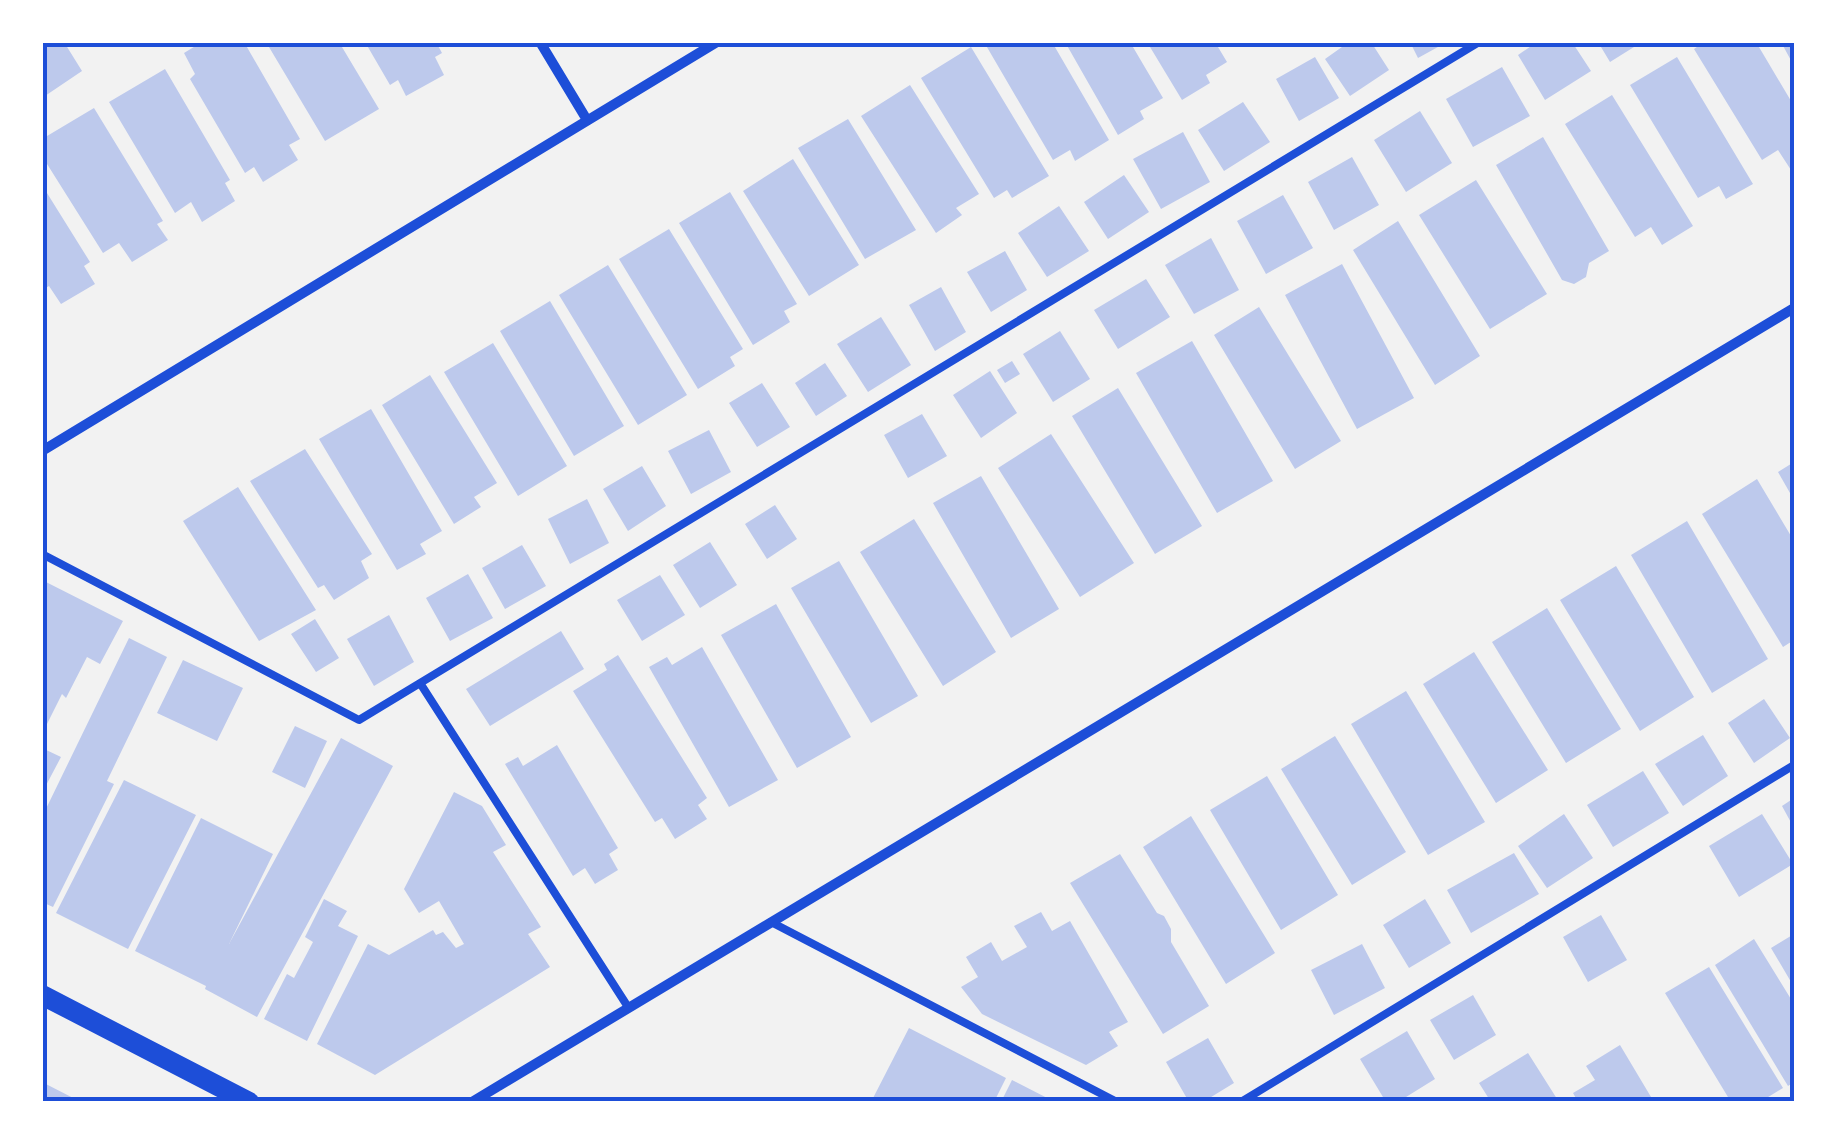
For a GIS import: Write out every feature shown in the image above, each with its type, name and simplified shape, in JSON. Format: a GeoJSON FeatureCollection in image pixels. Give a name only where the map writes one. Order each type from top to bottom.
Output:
{"type":"FeatureCollection","features":[{"type":"Feature","properties":{"kind":"main road"},"geometry":{"type":"LineString","coordinates":[[42,995],[249,1102]]}},
{"type":"Feature","properties":{"kind":"street"},"geometry":{"type":"LineString","coordinates":[[540,42],[587,120]]}},
{"type":"Feature","properties":{"kind":"street"},"geometry":{"type":"LineString","coordinates":[[42,451],[716,42]]}},
{"type":"Feature","properties":{"kind":"street"},"geometry":{"type":"LineString","coordinates":[[472,1102],[1794,308]]}},
{"type":"Feature","properties":{"kind":"lane"},"geometry":{"type":"LineString","coordinates":[[42,554],[359,720],[1479,42]]}},
{"type":"Feature","properties":{"kind":"lane"},"geometry":{"type":"LineString","coordinates":[[420,683],[628,1008]]}},
{"type":"Feature","properties":{"kind":"lane"},"geometry":{"type":"LineString","coordinates":[[1241,1102],[1794,764]]}},
{"type":"Feature","properties":{"kind":"lane"},"geometry":{"type":"LineString","coordinates":[[770,922],[1117,1102]]}},
{"type":"Feature","properties":{"kind":"building"},"geometry":{"type":"Polygon","coordinates":[[[42,42],[64,42],[82,71],[42,98],[42,42]]]}},
{"type":"Feature","properties":{"kind":"building"},"geometry":{"type":"Polygon","coordinates":[[[202,42],[244,42],[300,139],[289,145],[298,160],[263,182],[254,167],[245,173],[190,79],[195,74],[184,53],[202,42]]]}},
{"type":"Feature","properties":{"kind":"building"},"geometry":{"type":"Polygon","coordinates":[[[266,42],[339,42],[379,109],[325,141],[266,42]]]}},
{"type":"Feature","properties":{"kind":"building"},"geometry":{"type":"Polygon","coordinates":[[[365,42],[436,42],[442,53],[435,57],[444,75],[406,96],[398,80],[390,85],[365,42]]]}},
{"type":"Feature","properties":{"kind":"building"},"geometry":{"type":"Polygon","coordinates":[[[984,42],[1052,42],[1109,140],[1075,161],[1070,150],[1053,160],[984,42]]]}},
{"type":"Feature","properties":{"kind":"building"},"geometry":{"type":"Polygon","coordinates":[[[1065,42],[1130,42],[1163,98],[1140,111],[1144,119],[1118,135],[1065,42]]]}},
{"type":"Feature","properties":{"kind":"building"},"geometry":{"type":"Polygon","coordinates":[[[1147,42],[1215,42],[1227,62],[1206,75],[1210,83],[1182,100],[1147,42]]]}},
{"type":"Feature","properties":{"kind":"building"},"geometry":{"type":"Polygon","coordinates":[[[1349,42],[1371,42],[1389,70],[1350,96],[1325,59],[1349,42]]]}},
{"type":"Feature","properties":{"kind":"building"},"geometry":{"type":"Polygon","coordinates":[[[1410,42],[1447,42],[1418,58],[1410,42]]]}},
{"type":"Feature","properties":{"kind":"building"},"geometry":{"type":"Polygon","coordinates":[[[1537,42],[1572,42],[1591,71],[1545,100],[1518,55],[1537,42]]]}},
{"type":"Feature","properties":{"kind":"building"},"geometry":{"type":"Polygon","coordinates":[[[1598,42],[1642,42],[1610,62],[1598,42]]]}},
{"type":"Feature","properties":{"kind":"building"},"geometry":{"type":"Polygon","coordinates":[[[1704,42],[1756,42],[1794,106],[1794,168],[1791,170],[1778,150],[1762,160],[1694,49],[1704,42]]]}},
{"type":"Feature","properties":{"kind":"building"},"geometry":{"type":"Polygon","coordinates":[[[1781,42],[1794,42],[1794,66],[1781,42]]]}},
{"type":"Feature","properties":{"kind":"building"},"geometry":{"type":"Polygon","coordinates":[[[971,47],[1049,176],[1012,198],[1007,190],[994,198],[921,78],[971,47]]]}},
{"type":"Feature","properties":{"kind":"building"},"geometry":{"type":"Polygon","coordinates":[[[1315,57],[1339,98],[1299,121],[1276,79],[1315,57]]]}},
{"type":"Feature","properties":{"kind":"building"},"geometry":{"type":"Polygon","coordinates":[[[1677,57],[1753,184],[1726,199],[1719,186],[1698,198],[1630,85],[1677,57]]]}},
{"type":"Feature","properties":{"kind":"building"},"geometry":{"type":"Polygon","coordinates":[[[1502,67],[1530,116],[1473,147],[1446,99],[1502,67]]]}},
{"type":"Feature","properties":{"kind":"building"},"geometry":{"type":"Polygon","coordinates":[[[165,69],[230,180],[225,183],[235,201],[202,222],[191,202],[175,213],[109,102],[165,69]]]}},
{"type":"Feature","properties":{"kind":"building"},"geometry":{"type":"Polygon","coordinates":[[[910,85],[979,194],[956,208],[962,215],[936,233],[861,116],[910,85]]]}},
{"type":"Feature","properties":{"kind":"building"},"geometry":{"type":"Polygon","coordinates":[[[1612,95],[1693,226],[1662,245],[1651,227],[1635,237],[1565,124],[1612,95]]]}},
{"type":"Feature","properties":{"kind":"building"},"geometry":{"type":"Polygon","coordinates":[[[1243,102],[1270,142],[1224,171],[1198,130],[1243,102]]]}},
{"type":"Feature","properties":{"kind":"building"},"geometry":{"type":"Polygon","coordinates":[[[94,108],[163,221],[157,224],[168,240],[132,262],[119,243],[103,253],[42,156],[42,139],[94,108]]]}},
{"type":"Feature","properties":{"kind":"building"},"geometry":{"type":"Polygon","coordinates":[[[1420,111],[1452,163],[1406,192],[1374,140],[1420,111]]]}},
{"type":"Feature","properties":{"kind":"building"},"geometry":{"type":"Polygon","coordinates":[[[848,119],[916,230],[865,259],[798,148],[848,119]]]}},
{"type":"Feature","properties":{"kind":"building"},"geometry":{"type":"Polygon","coordinates":[[[1183,132],[1210,182],[1161,209],[1133,159],[1183,132]]]}},
{"type":"Feature","properties":{"kind":"building"},"geometry":{"type":"Polygon","coordinates":[[[1543,137],[1609,251],[1589,263],[1586,277],[1574,284],[1562,280],[1496,165],[1543,137]]]}},
{"type":"Feature","properties":{"kind":"building"},"geometry":{"type":"Polygon","coordinates":[[[1352,157],[1379,205],[1334,230],[1308,182],[1352,157]]]}},
{"type":"Feature","properties":{"kind":"building"},"geometry":{"type":"Polygon","coordinates":[[[793,159],[859,265],[809,296],[743,191],[793,159]]]}},
{"type":"Feature","properties":{"kind":"building"},"geometry":{"type":"Polygon","coordinates":[[[1124,175],[1149,212],[1108,239],[1084,202],[1124,175]]]}},
{"type":"Feature","properties":{"kind":"building"},"geometry":{"type":"Polygon","coordinates":[[[1476,180],[1547,294],[1490,329],[1419,215],[1476,180]]]}},
{"type":"Feature","properties":{"kind":"building"},"geometry":{"type":"Polygon","coordinates":[[[42,185],[90,262],[84,266],[95,284],[61,304],[49,286],[42,290],[42,185]]]}},
{"type":"Feature","properties":{"kind":"building"},"geometry":{"type":"Polygon","coordinates":[[[730,192],[797,304],[784,311],[790,322],[753,345],[679,223],[730,192]]]}},
{"type":"Feature","properties":{"kind":"building"},"geometry":{"type":"Polygon","coordinates":[[[1283,195],[1313,248],[1266,274],[1237,221],[1283,195]]]}},
{"type":"Feature","properties":{"kind":"building"},"geometry":{"type":"Polygon","coordinates":[[[1059,206],[1089,251],[1047,277],[1018,233],[1059,206]]]}},
{"type":"Feature","properties":{"kind":"building"},"geometry":{"type":"Polygon","coordinates":[[[1398,221],[1480,356],[1435,385],[1353,250],[1398,221]]]}},
{"type":"Feature","properties":{"kind":"building"},"geometry":{"type":"Polygon","coordinates":[[[669,229],[743,349],[730,357],[735,366],[698,389],[619,259],[669,229]]]}},
{"type":"Feature","properties":{"kind":"building"},"geometry":{"type":"Polygon","coordinates":[[[1211,238],[1239,290],[1194,314],[1165,265],[1211,238]]]}},
{"type":"Feature","properties":{"kind":"building"},"geometry":{"type":"Polygon","coordinates":[[[1005,251],[1027,290],[991,312],[967,272],[1005,251]]]}},
{"type":"Feature","properties":{"kind":"building"},"geometry":{"type":"Polygon","coordinates":[[[1342,264],[1414,398],[1357,429],[1285,295],[1342,264]]]}},
{"type":"Feature","properties":{"kind":"building"},"geometry":{"type":"Polygon","coordinates":[[[608,265],[687,395],[638,425],[559,295],[608,265]]]}},
{"type":"Feature","properties":{"kind":"building"},"geometry":{"type":"Polygon","coordinates":[[[1146,279],[1170,317],[1118,349],[1094,310],[1146,279]]]}},
{"type":"Feature","properties":{"kind":"building"},"geometry":{"type":"Polygon","coordinates":[[[941,287],[966,332],[935,351],[909,305],[941,287]]]}},
{"type":"Feature","properties":{"kind":"building"},"geometry":{"type":"Polygon","coordinates":[[[550,301],[624,426],[574,456],[500,331],[550,301]]]}},
{"type":"Feature","properties":{"kind":"building"},"geometry":{"type":"Polygon","coordinates":[[[1259,307],[1341,441],[1295,469],[1214,335],[1259,307]]]}},
{"type":"Feature","properties":{"kind":"building"},"geometry":{"type":"Polygon","coordinates":[[[881,317],[911,365],[868,392],[837,344],[881,317]]]}},
{"type":"Feature","properties":{"kind":"building"},"geometry":{"type":"Polygon","coordinates":[[[1060,331],[1090,379],[1053,402],[1023,354],[1060,331]]]}},
{"type":"Feature","properties":{"kind":"building"},"geometry":{"type":"Polygon","coordinates":[[[1192,341],[1273,481],[1217,513],[1136,373],[1192,341]]]}},
{"type":"Feature","properties":{"kind":"building"},"geometry":{"type":"Polygon","coordinates":[[[493,343],[567,466],[518,496],[444,372],[493,343]]]}},
{"type":"Feature","properties":{"kind":"building"},"geometry":{"type":"Polygon","coordinates":[[[1012,361],[1020,374],[1005,383],[997,370],[1012,361]]]}},
{"type":"Feature","properties":{"kind":"building"},"geometry":{"type":"Polygon","coordinates":[[[825,363],[847,396],[816,416],[795,383],[825,363]]]}},
{"type":"Feature","properties":{"kind":"building"},"geometry":{"type":"Polygon","coordinates":[[[990,371],[1017,413],[981,438],[953,395],[990,371]]]}},
{"type":"Feature","properties":{"kind":"building"},"geometry":{"type":"Polygon","coordinates":[[[430,375],[497,483],[474,497],[481,507],[454,524],[382,405],[430,375]]]}},
{"type":"Feature","properties":{"kind":"building"},"geometry":{"type":"Polygon","coordinates":[[[762,383],[790,427],[757,447],[729,403],[762,383]]]}},
{"type":"Feature","properties":{"kind":"building"},"geometry":{"type":"Polygon","coordinates":[[[1118,388],[1202,526],[1155,554],[1072,416],[1118,388]]]}},
{"type":"Feature","properties":{"kind":"building"},"geometry":{"type":"Polygon","coordinates":[[[371,409],[442,531],[420,544],[426,554],[397,570],[319,439],[371,409]]]}},
{"type":"Feature","properties":{"kind":"building"},"geometry":{"type":"Polygon","coordinates":[[[922,414],[947,456],[908,478],[884,435],[922,414]]]}},
{"type":"Feature","properties":{"kind":"building"},"geometry":{"type":"Polygon","coordinates":[[[709,430],[731,472],[691,494],[668,451],[709,430]]]}},
{"type":"Feature","properties":{"kind":"building"},"geometry":{"type":"Polygon","coordinates":[[[1051,434],[1134,563],[1080,597],[998,468],[1051,434]]]}},
{"type":"Feature","properties":{"kind":"building"},"geometry":{"type":"Polygon","coordinates":[[[305,449],[372,554],[361,561],[369,578],[334,600],[324,585],[318,588],[250,481],[305,449]]]}},
{"type":"Feature","properties":{"kind":"building"},"geometry":{"type":"Polygon","coordinates":[[[1794,462],[1794,500],[1778,472],[1794,462]]]}},
{"type":"Feature","properties":{"kind":"building"},"geometry":{"type":"Polygon","coordinates":[[[642,466],[666,506],[628,531],[603,489],[642,466]]]}},
{"type":"Feature","properties":{"kind":"building"},"geometry":{"type":"Polygon","coordinates":[[[981,476],[1059,609],[1011,638],[933,503],[981,476]]]}},
{"type":"Feature","properties":{"kind":"building"},"geometry":{"type":"Polygon","coordinates":[[[1757,479],[1794,541],[1794,640],[1783,647],[1702,514],[1757,479]]]}},
{"type":"Feature","properties":{"kind":"building"},"geometry":{"type":"Polygon","coordinates":[[[238,487],[316,610],[259,641],[183,521],[238,487]]]}},
{"type":"Feature","properties":{"kind":"building"},"geometry":{"type":"Polygon","coordinates":[[[587,499],[609,543],[570,564],[548,519],[587,499]]]}},
{"type":"Feature","properties":{"kind":"building"},"geometry":{"type":"Polygon","coordinates":[[[775,505],[797,539],[767,559],[745,524],[775,505]]]}},
{"type":"Feature","properties":{"kind":"building"},"geometry":{"type":"Polygon","coordinates":[[[914,519],[996,652],[943,686],[860,552],[914,519]]]}},
{"type":"Feature","properties":{"kind":"building"},"geometry":{"type":"Polygon","coordinates":[[[1687,521],[1768,659],[1712,693],[1631,555],[1687,521]]]}},
{"type":"Feature","properties":{"kind":"building"},"geometry":{"type":"Polygon","coordinates":[[[710,542],[737,585],[700,608],[673,565],[710,542]]]}},
{"type":"Feature","properties":{"kind":"building"},"geometry":{"type":"Polygon","coordinates":[[[522,545],[546,586],[505,609],[482,568],[522,545]]]}},
{"type":"Feature","properties":{"kind":"building"},"geometry":{"type":"Polygon","coordinates":[[[839,561],[918,696],[871,723],[791,588],[839,561]]]}},
{"type":"Feature","properties":{"kind":"building"},"geometry":{"type":"Polygon","coordinates":[[[1616,566],[1694,697],[1640,731],[1560,600],[1616,566]]]}},
{"type":"Feature","properties":{"kind":"building"},"geometry":{"type":"Polygon","coordinates":[[[468,574],[493,618],[450,641],[426,598],[468,574]]]}},
{"type":"Feature","properties":{"kind":"building"},"geometry":{"type":"Polygon","coordinates":[[[660,575],[685,615],[642,641],[617,600],[660,575]]]}},
{"type":"Feature","properties":{"kind":"building"},"geometry":{"type":"Polygon","coordinates":[[[42,580],[123,621],[100,664],[87,657],[47,724],[42,721],[42,580]]]}},
{"type":"Feature","properties":{"kind":"building"},"geometry":{"type":"Polygon","coordinates":[[[776,604],[851,737],[797,768],[721,635],[776,604]]]}},
{"type":"Feature","properties":{"kind":"building"},"geometry":{"type":"Polygon","coordinates":[[[1547,608],[1621,729],[1566,763],[1492,642],[1547,608]]]}},
{"type":"Feature","properties":{"kind":"building"},"geometry":{"type":"Polygon","coordinates":[[[389,615],[414,662],[374,686],[347,639],[389,615]]]}},
{"type":"Feature","properties":{"kind":"building"},"geometry":{"type":"Polygon","coordinates":[[[315,619],[339,658],[316,672],[291,634],[315,619]]]}},
{"type":"Feature","properties":{"kind":"building"},"geometry":{"type":"Polygon","coordinates":[[[561,631],[584,669],[490,726],[466,689],[561,631]]]}},
{"type":"Feature","properties":{"kind":"building"},"geometry":{"type":"Polygon","coordinates":[[[129,638],[167,657],[107,781],[114,784],[53,907],[42,902],[42,817],[129,638]]]}},
{"type":"Feature","properties":{"kind":"building"},"geometry":{"type":"Polygon","coordinates":[[[702,647],[778,780],[729,807],[649,667],[667,657],[672,665],[702,647]]]}},
{"type":"Feature","properties":{"kind":"building"},"geometry":{"type":"Polygon","coordinates":[[[1474,652],[1548,770],[1496,803],[1423,684],[1474,652]]]}},
{"type":"Feature","properties":{"kind":"building"},"geometry":{"type":"Polygon","coordinates":[[[618,655],[707,798],[698,805],[707,819],[675,839],[662,818],[655,822],[573,691],[607,670],[604,664],[618,655]]]}},
{"type":"Feature","properties":{"kind":"building"},"geometry":{"type":"Polygon","coordinates":[[[183,660],[243,688],[217,741],[157,713],[183,660]]]}},
{"type":"Feature","properties":{"kind":"building"},"geometry":{"type":"Polygon","coordinates":[[[1406,691],[1485,822],[1428,855],[1351,724],[1406,691]]]}},
{"type":"Feature","properties":{"kind":"building"},"geometry":{"type":"Polygon","coordinates":[[[1764,699],[1790,738],[1754,763],[1728,723],[1764,699]]]}},
{"type":"Feature","properties":{"kind":"building"},"geometry":{"type":"Polygon","coordinates":[[[295,726],[327,741],[305,788],[272,772],[295,726]]]}},
{"type":"Feature","properties":{"kind":"building"},"geometry":{"type":"Polygon","coordinates":[[[1703,735],[1728,776],[1683,806],[1655,764],[1703,735]]]}},
{"type":"Feature","properties":{"kind":"building"},"geometry":{"type":"Polygon","coordinates":[[[1335,736],[1406,852],[1352,885],[1281,769],[1335,736]]]}},
{"type":"Feature","properties":{"kind":"building"},"geometry":{"type":"Polygon","coordinates":[[[341,738],[393,766],[257,1017],[135,951],[201,818],[273,854],[229,944],[341,738]]]}},
{"type":"Feature","properties":{"kind":"building"},"geometry":{"type":"Polygon","coordinates":[[[557,745],[618,848],[609,854],[618,870],[595,884],[585,868],[573,876],[505,764],[518,757],[523,766],[557,745]]]}},
{"type":"Feature","properties":{"kind":"building"},"geometry":{"type":"Polygon","coordinates":[[[42,748],[61,757],[42,793],[42,748]]]}},
{"type":"Feature","properties":{"kind":"building"},"geometry":{"type":"Polygon","coordinates":[[[1643,771],[1669,813],[1613,847],[1587,805],[1643,771]]]}},
{"type":"Feature","properties":{"kind":"building"},"geometry":{"type":"Polygon","coordinates":[[[1267,776],[1338,895],[1281,930],[1210,810],[1267,776]]]}},
{"type":"Feature","properties":{"kind":"building"},"geometry":{"type":"Polygon","coordinates":[[[124,780],[196,815],[128,949],[56,913],[124,780]]]}},
{"type":"Feature","properties":{"kind":"building"},"geometry":{"type":"Polygon","coordinates":[[[454,792],[482,806],[506,845],[493,852],[541,927],[528,934],[550,967],[375,1075],[317,1044],[368,944],[389,955],[433,930],[436,935],[443,932],[456,948],[464,944],[439,901],[419,913],[404,889],[454,792]]]}},
{"type":"Feature","properties":{"kind":"building"},"geometry":{"type":"Polygon","coordinates":[[[1794,798],[1794,828],[1782,806],[1794,798]]]}},
{"type":"Feature","properties":{"kind":"building"},"geometry":{"type":"Polygon","coordinates":[[[1564,814],[1593,858],[1547,888],[1518,846],[1564,814]]]}},
{"type":"Feature","properties":{"kind":"building"},"geometry":{"type":"Polygon","coordinates":[[[1762,814],[1793,864],[1739,897],[1709,846],[1762,814]]]}},
{"type":"Feature","properties":{"kind":"building"},"geometry":{"type":"Polygon","coordinates":[[[1191,816],[1275,953],[1226,984],[1143,847],[1191,816]]]}},
{"type":"Feature","properties":{"kind":"building"},"geometry":{"type":"Polygon","coordinates":[[[1514,853],[1539,894],[1471,933],[1447,890],[1514,853]]]}},
{"type":"Feature","properties":{"kind":"building"},"geometry":{"type":"Polygon","coordinates":[[[1120,854],[1157,913],[1164,916],[1171,929],[1171,942],[1209,1006],[1163,1034],[1070,883],[1120,854]]]}},
{"type":"Feature","properties":{"kind":"building"},"geometry":{"type":"Polygon","coordinates":[[[324,899],[347,911],[338,926],[358,936],[307,1041],[264,1019],[287,974],[294,978],[313,942],[305,937],[324,899]]]}},
{"type":"Feature","properties":{"kind":"building"},"geometry":{"type":"Polygon","coordinates":[[[1425,899],[1451,943],[1409,968],[1383,925],[1425,899]]]}},
{"type":"Feature","properties":{"kind":"building"},"geometry":{"type":"Polygon","coordinates":[[[1041,912],[1052,931],[1070,921],[1128,1022],[1109,1032],[1118,1046],[1086,1065],[982,1014],[961,987],[978,977],[966,957],[991,942],[1002,961],[1027,947],[1014,926],[1041,912]]]}},
{"type":"Feature","properties":{"kind":"building"},"geometry":{"type":"Polygon","coordinates":[[[1601,915],[1627,960],[1588,982],[1563,937],[1601,915]]]}},
{"type":"Feature","properties":{"kind":"building"},"geometry":{"type":"Polygon","coordinates":[[[1794,934],[1794,987],[1771,948],[1794,934]]]}},
{"type":"Feature","properties":{"kind":"building"},"geometry":{"type":"Polygon","coordinates":[[[1754,939],[1794,1004],[1794,1082],[1788,1086],[1715,965],[1754,939]]]}},
{"type":"Feature","properties":{"kind":"building"},"geometry":{"type":"Polygon","coordinates":[[[1362,944],[1385,988],[1334,1015],[1311,970],[1362,944]]]}},
{"type":"Feature","properties":{"kind":"building"},"geometry":{"type":"Polygon","coordinates":[[[1709,967],[1783,1088],[1760,1102],[1731,1102],[1665,993],[1709,967]]]}},
{"type":"Feature","properties":{"kind":"building"},"geometry":{"type":"Polygon","coordinates":[[[1473,995],[1496,1035],[1454,1060],[1430,1020],[1473,995]]]}},
{"type":"Feature","properties":{"kind":"building"},"geometry":{"type":"Polygon","coordinates":[[[909,1028],[1006,1078],[994,1102],[871,1102],[909,1028]]]}},
{"type":"Feature","properties":{"kind":"building"},"geometry":{"type":"Polygon","coordinates":[[[1407,1031],[1435,1079],[1398,1102],[1386,1102],[1360,1059],[1407,1031]]]}},
{"type":"Feature","properties":{"kind":"building"},"geometry":{"type":"Polygon","coordinates":[[[1208,1038],[1234,1083],[1203,1102],[1189,1102],[1166,1062],[1208,1038]]]}},
{"type":"Feature","properties":{"kind":"building"},"geometry":{"type":"Polygon","coordinates":[[[1620,1045],[1654,1102],[1578,1102],[1573,1093],[1595,1080],[1586,1066],[1620,1045]]]}},
{"type":"Feature","properties":{"kind":"building"},"geometry":{"type":"Polygon","coordinates":[[[1528,1053],[1559,1102],[1491,1102],[1479,1083],[1528,1053]]]}},
{"type":"Feature","properties":{"kind":"building"},"geometry":{"type":"Polygon","coordinates":[[[1012,1080],[1055,1102],[1001,1102],[1012,1080]]]}},
{"type":"Feature","properties":{"kind":"building"},"geometry":{"type":"Polygon","coordinates":[[[42,1082],[81,1102],[42,1102],[42,1082]]]}}]}
